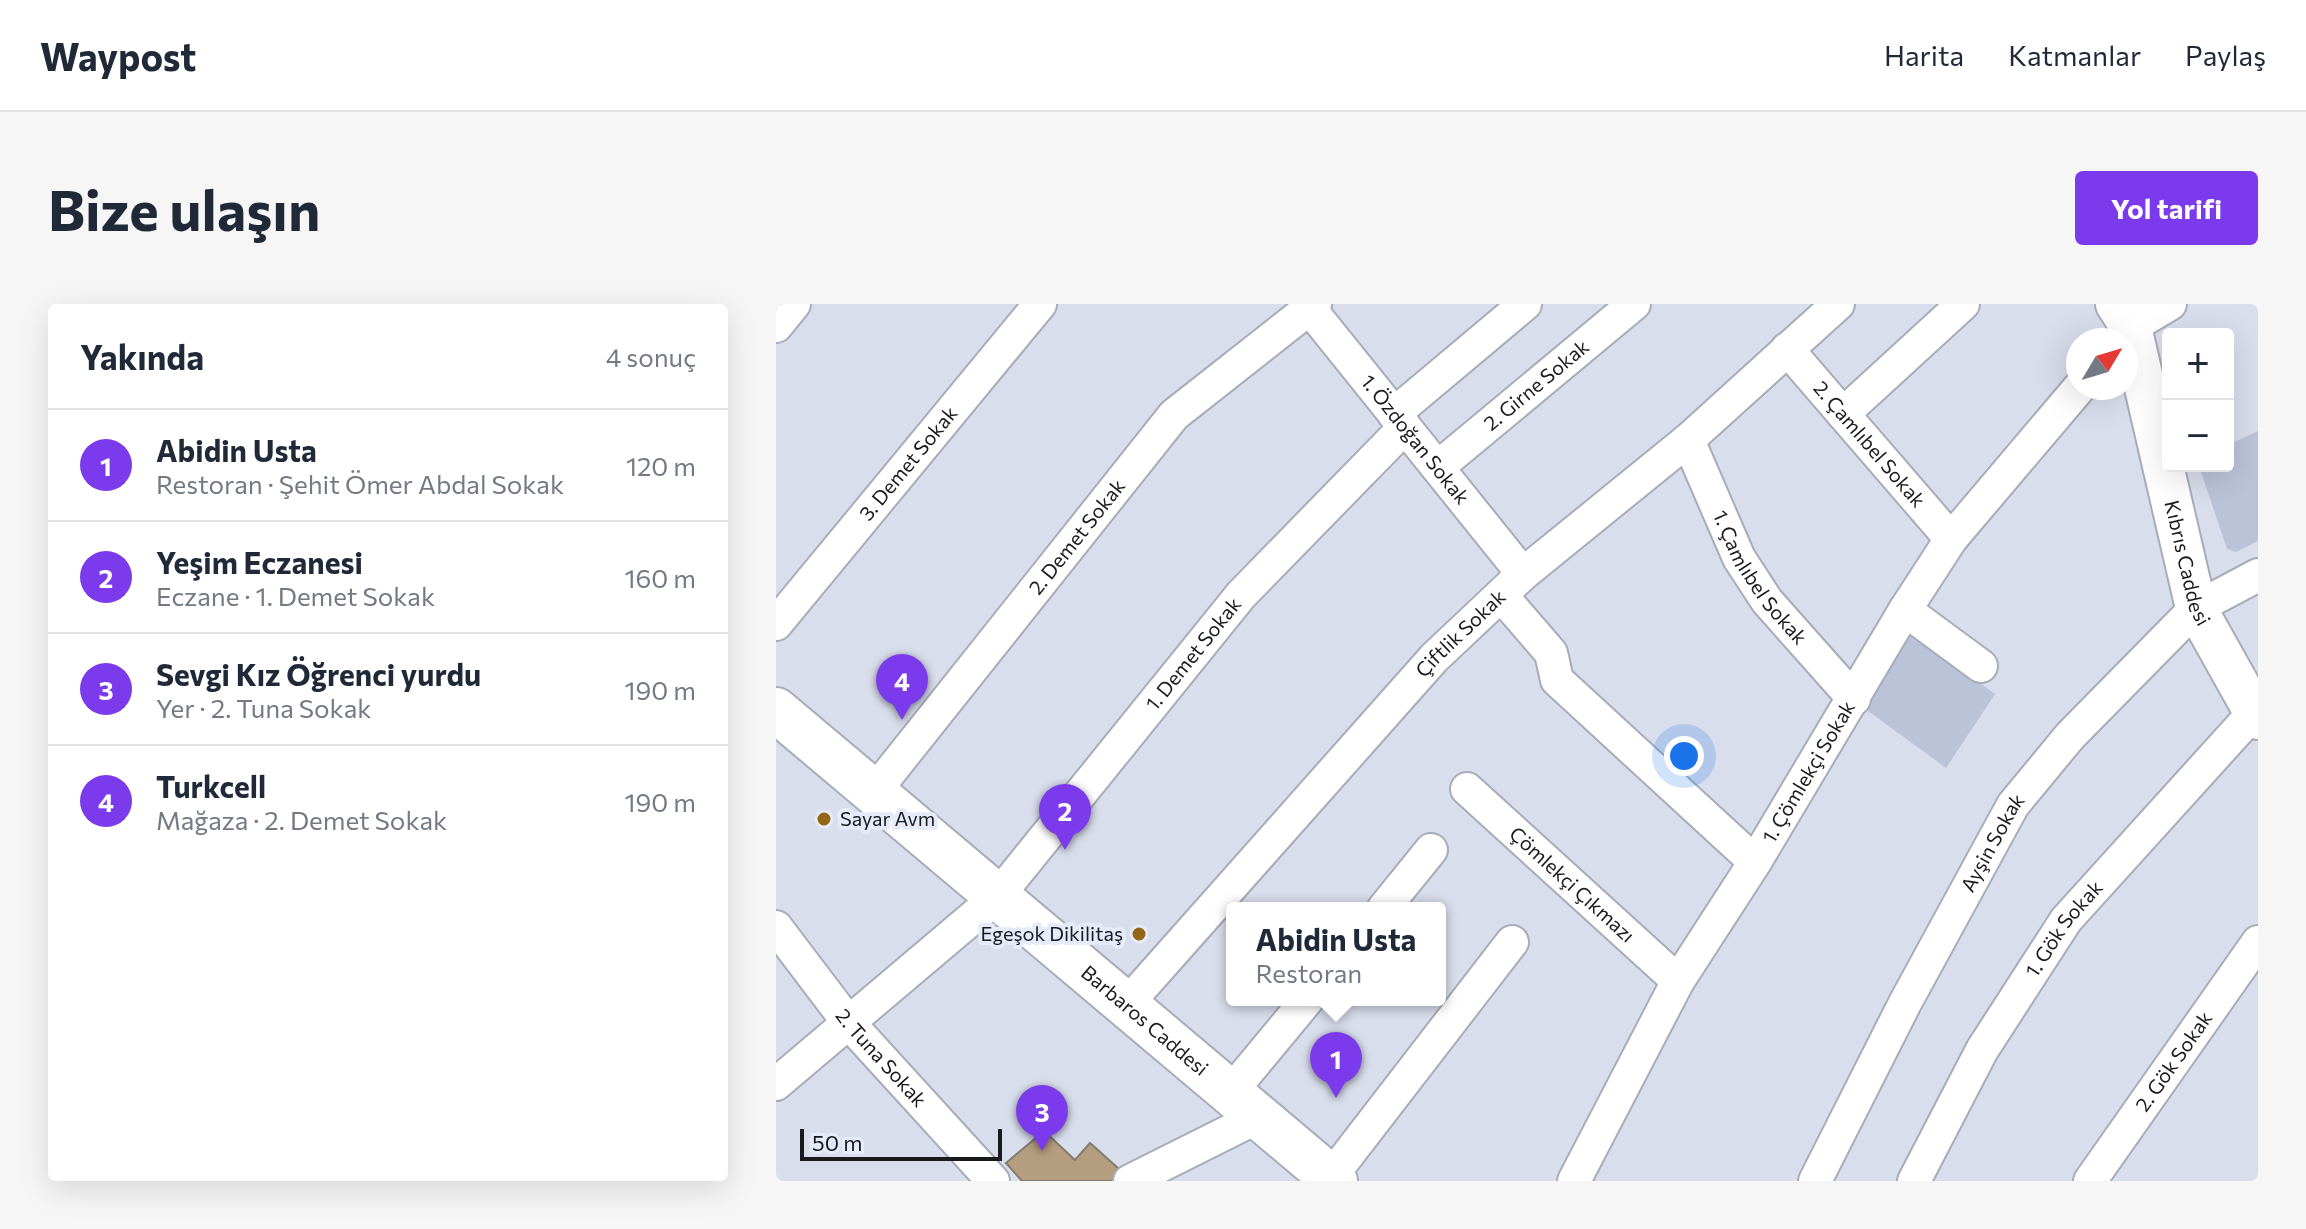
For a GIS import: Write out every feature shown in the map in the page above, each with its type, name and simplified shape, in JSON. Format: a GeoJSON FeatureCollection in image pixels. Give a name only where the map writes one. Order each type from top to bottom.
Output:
{"type":"FeatureCollection","features":[{"type":"Feature","properties":{"kind":"main road","name":"Barbaros Caddesi"},"geometry":{"type":"LineString","coordinates":[[778,714],[1333,1180]]}},
{"type":"Feature","properties":{"kind":"street"},"geometry":{"type":"LineString","coordinates":[[776,326],[794,304]]}},
{"type":"Feature","properties":{"kind":"street","name":"1. Demet Sokak"},"geometry":{"type":"LineString","coordinates":[[776,1084],[997,897],[1241,595],[1399,420],[1525,304]]}},
{"type":"Feature","properties":{"kind":"street","name":"2. Girne Sokak"},"geometry":{"type":"LineString","coordinates":[[1438,467],[1634,304]]}},
{"type":"Feature","properties":{"kind":"street","name":"Çiftlik Sokak"},"geometry":{"type":"LineString","coordinates":[[1126,1005],[1434,658],[1512,585],[1688,440],[1838,304]]}},
{"type":"Feature","properties":{"kind":"street"},"geometry":{"type":"LineString","coordinates":[[1843,414],[1963,304]]}},
{"type":"Feature","properties":{"kind":"street"},"geometry":{"type":"LineString","coordinates":[[2122,324],[2170,304]]}},
{"type":"Feature","properties":{"kind":"street","name":"3. Demet Sokak"},"geometry":{"type":"LineString","coordinates":[[776,624],[1035,306]]}},
{"type":"Feature","properties":{"kind":"street","name":"1. Özdoğan Sokak"},"geometry":{"type":"LineString","coordinates":[[1310,306],[1438,467],[1551,653],[1557,680],[1755,862]]}},
{"type":"Feature","properties":{"kind":"street","name":"2. Demet Sokak"},"geometry":{"type":"LineString","coordinates":[[874,792],[1174,415],[1310,306]]}},
{"type":"Feature","properties":{"kind":"street","name":"Kıbrıs Caddesi"},"geometry":{"type":"LineString","coordinates":[[2122,324],[2196,608],[2256,713]]}},
{"type":"Feature","properties":{"kind":"street","name":"2. Çamlıbel Sokak"},"geometry":{"type":"LineString","coordinates":[[1787,349],[1951,539]]}},
{"type":"Feature","properties":{"kind":"street","name":"1. Çömlekçi Sokak"},"geometry":{"type":"LineString","coordinates":[[1574,1181],[1678,981],[1755,862],[1905,610],[1951,539],[2069,400]]}},
{"type":"Feature","properties":{"kind":"street","name":"1. Çamlıbel Sokak"},"geometry":{"type":"LineString","coordinates":[[1688,440],[1739,558],[1767,601],[1854,699]]}},
{"type":"Feature","properties":{"kind":"street","name":"Ayşin Sokak"},"geometry":{"type":"LineString","coordinates":[[1815,1181],[1905,1003],[2013,805],[2070,736],[2196,608],[2258,575]]}},
{"type":"Feature","properties":{"kind":"street"},"geometry":{"type":"LineString","coordinates":[[1905,610],[1981,666]]}},
{"type":"Feature","properties":{"kind":"street","name":"1. Gök Sokak"},"geometry":{"type":"LineString","coordinates":[[1914,1181],[1982,1050],[2066,920],[2256,713]]}},
{"type":"Feature","properties":{"kind":"street","name":"Çömlekçi Çıkmazı"},"geometry":{"type":"LineString","coordinates":[[1467,789],[1678,981]]}},
{"type":"Feature","properties":{"kind":"street"},"geometry":{"type":"LineString","coordinates":[[1389,902],[1431,850]]}},
{"type":"Feature","properties":{"kind":"street","name":"2. Tuna Sokak"},"geometry":{"type":"LineString","coordinates":[[776,927],[848,1022],[993,1181]]}},
{"type":"Feature","properties":{"kind":"street"},"geometry":{"type":"LineString","coordinates":[[1333,1180],[1512,942]]}},
{"type":"Feature","properties":{"kind":"street","name":"2. Gök Sokak"},"geometry":{"type":"LineString","coordinates":[[2090,1181],[2258,942]]}},
{"type":"Feature","properties":{"kind":"street"},"geometry":{"type":"LineString","coordinates":[[1130,1181],[1244,1105],[1303,1006]]}},
{"type":"Feature","properties":{"kind":"shaded area"},"geometry":{"type":"Polygon","coordinates":[[[2258,431],[2258,541],[2236,552],[2227,549],[2201,472],[2234,472],[2234,442],[2258,431]]]}},
{"type":"Feature","properties":{"kind":"shaded area"},"geometry":{"type":"Polygon","coordinates":[[[1911,633],[1995,694],[1946,768],[1864,708],[1911,633]]]}},
{"type":"Feature","properties":{"kind":"building"},"geometry":{"type":"Polygon","coordinates":[[[1044,1131],[1075,1160],[1090,1143],[1129,1178],[1122,1181],[1022,1181],[1006,1163],[1044,1131]]]}},
{"type":"Feature","properties":{"kind":"place","name":"Turkcell"},"geometry":{"type":"Point","coordinates":[902,720]}},
{"type":"Feature","properties":{"kind":"place","name":"Sayar Avm"},"geometry":{"type":"Point","coordinates":[824,819]}},
{"type":"Feature","properties":{"kind":"place","name":"Yeşim Eczanesi"},"geometry":{"type":"Point","coordinates":[1065,850]}},
{"type":"Feature","properties":{"kind":"place","name":"Egeşok Dikilitaş"},"geometry":{"type":"Point","coordinates":[1139,934]}},
{"type":"Feature","properties":{"kind":"place","name":"Abidin Usta"},"geometry":{"type":"Point","coordinates":[1336,1098]}},
{"type":"Feature","properties":{"kind":"place","name":"Sevgi Kız Öğrenci yurdu"},"geometry":{"type":"Point","coordinates":[1042,1151]}}]}
